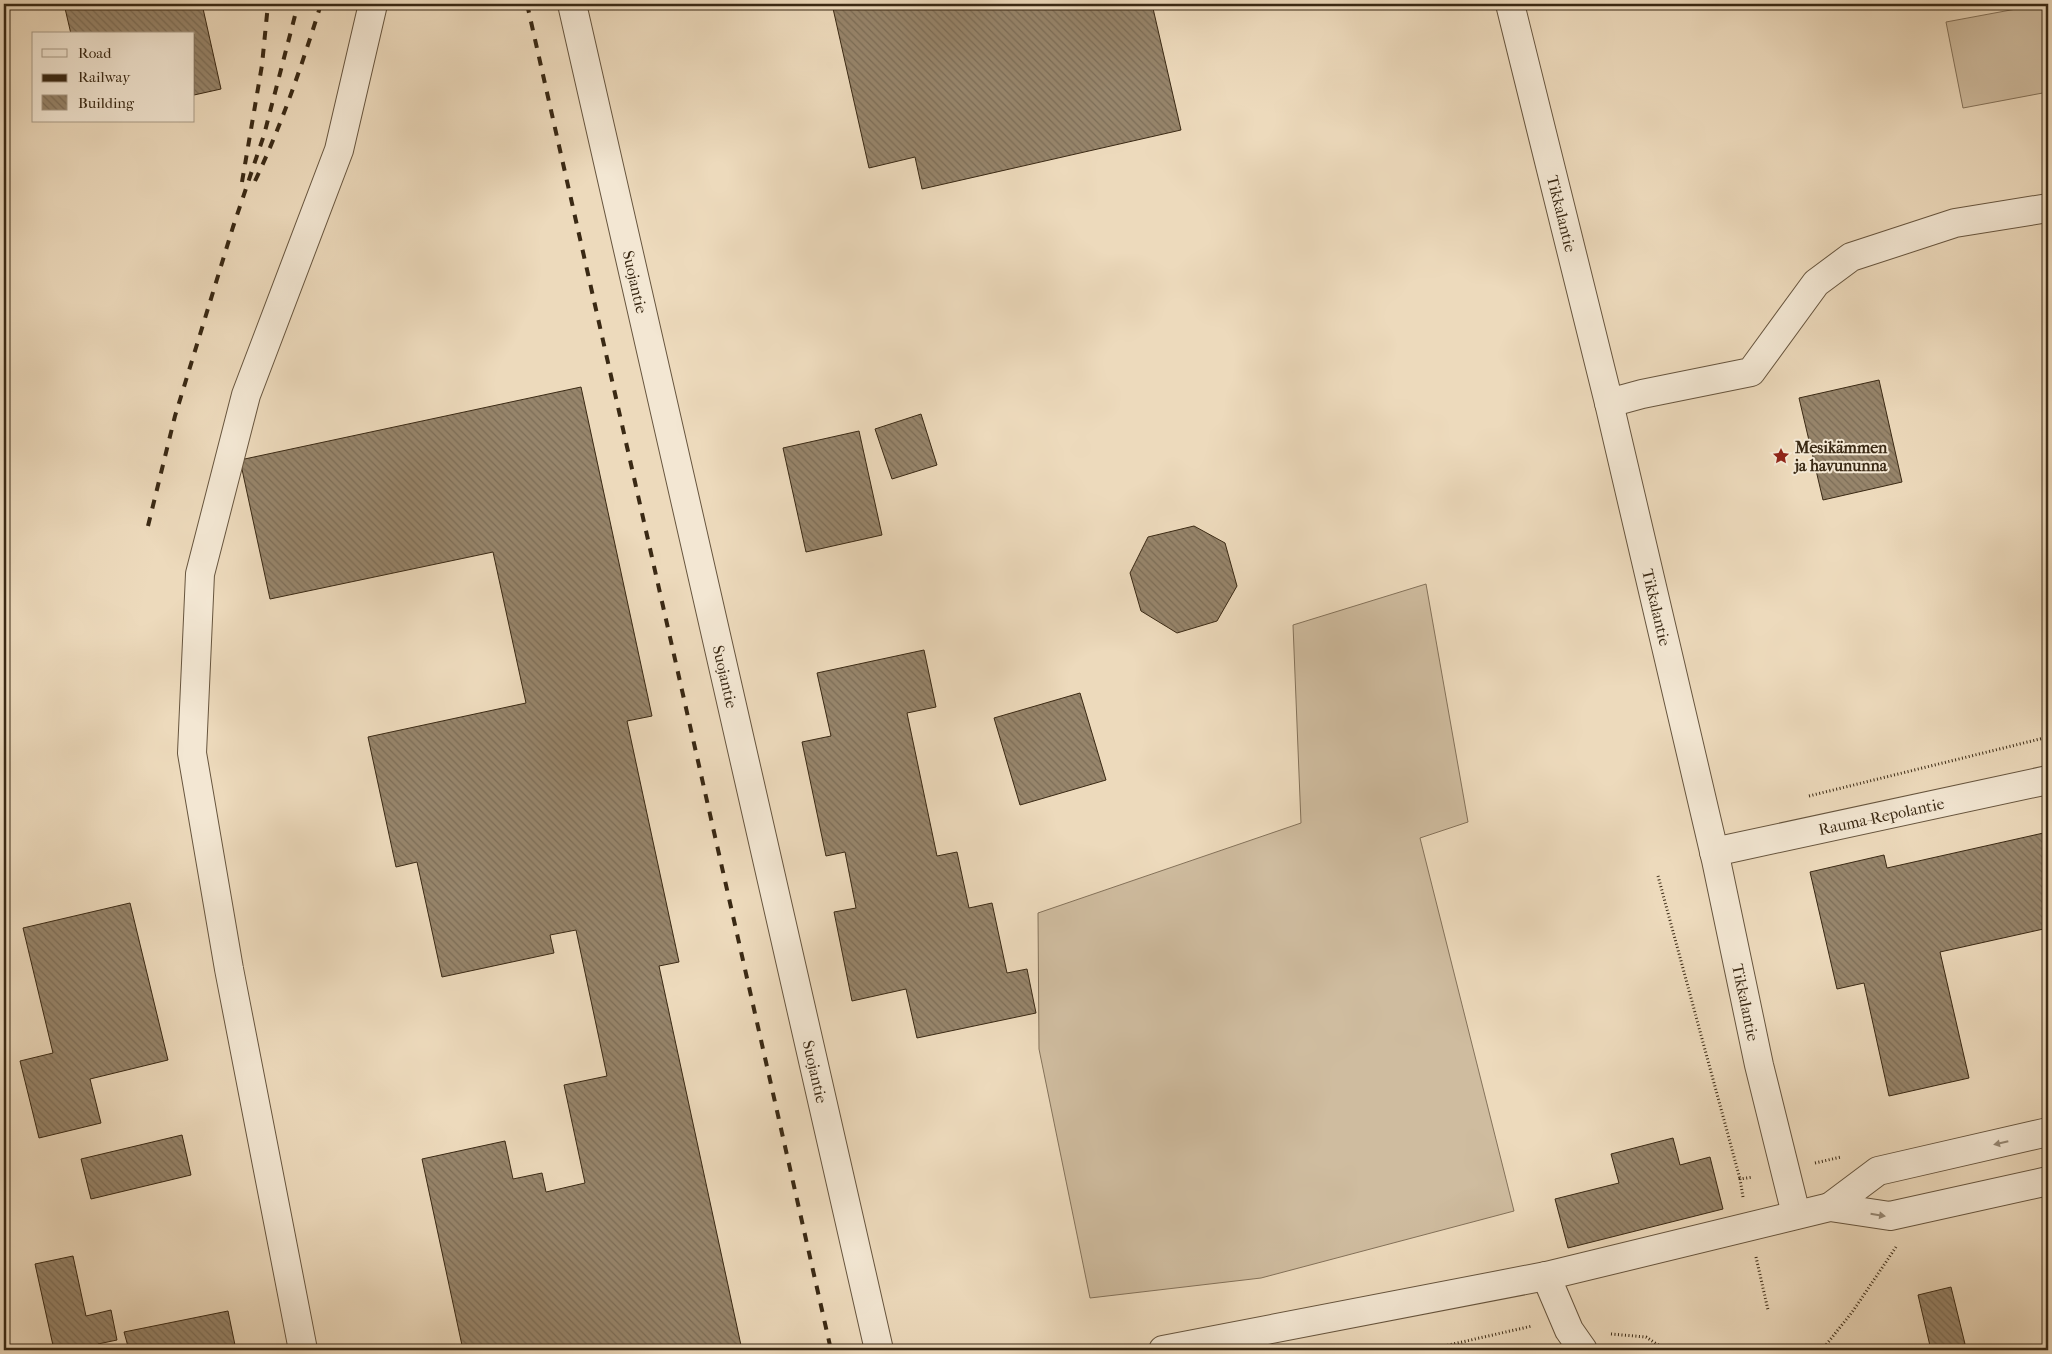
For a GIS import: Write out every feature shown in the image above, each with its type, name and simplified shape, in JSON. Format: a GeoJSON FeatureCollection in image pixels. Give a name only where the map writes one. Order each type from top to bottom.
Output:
{"type":"FeatureCollection","features":[{"type":"Feature","properties":{"kind":"street"},"geometry":{"type":"LineString","coordinates":[[303,1350],[229,969],[192,754],[200,574],[246,395],[339,150],[373,4]]}},
{"type":"Feature","properties":{"kind":"street","name":"Suojantie"},"geometry":{"type":"LineString","coordinates":[[572,4],[879,1350]]}},
{"type":"Feature","properties":{"kind":"street","name":"Tikkalantie"},"geometry":{"type":"LineString","coordinates":[[1510,4],[1609,403],[1714,852],[1759,1065],[1796,1214]]}},
{"type":"Feature","properties":{"kind":"street"},"geometry":{"type":"LineString","coordinates":[[1609,403],[1642,394],[1751,372],[1816,283],[1851,257],[1955,223],[2048,208]]}},
{"type":"Feature","properties":{"kind":"street","name":"Rauma-Repolantie"},"geometry":{"type":"LineString","coordinates":[[1714,852],[2048,780]]}},
{"type":"Feature","properties":{"kind":"street"},"geometry":{"type":"LineString","coordinates":[[1830,1207],[1878,1171],[2048,1132]]}},
{"type":"Feature","properties":{"kind":"street"},"geometry":{"type":"LineString","coordinates":[[1164,1350],[1546,1276],[1830,1207],[1890,1216],[2048,1181]]}},
{"type":"Feature","properties":{"kind":"street"},"geometry":{"type":"LineString","coordinates":[[1546,1276],[1569,1330],[1583,1350]]}},
{"type":"Feature","properties":{"kind":"path"},"geometry":{"type":"LineString","coordinates":[[1806,797],[2048,737]]}},
{"type":"Feature","properties":{"kind":"path"},"geometry":{"type":"LineString","coordinates":[[1658,876],[1740,1179]]}},
{"type":"Feature","properties":{"kind":"path"},"geometry":{"type":"LineString","coordinates":[[1822,1350],[1853,1311],[1897,1245]]}},
{"type":"Feature","properties":{"kind":"shaded area"},"geometry":{"type":"Polygon","coordinates":[[[2048,4],[2048,92],[1963,108],[1946,22],[2048,4]]]}},
{"type":"Feature","properties":{"kind":"shaded area"},"geometry":{"type":"Polygon","coordinates":[[[1426,584],[1468,822],[1420,838],[1514,1211],[1261,1278],[1090,1298],[1039,1049],[1038,913],[1301,823],[1293,625],[1426,584]]]}},
{"type":"Feature","properties":{"kind":"building"},"geometry":{"type":"Polygon","coordinates":[[[64,4],[202,4],[221,89],[195,95],[195,32],[71,32],[64,4]]]}},
{"type":"Feature","properties":{"kind":"building"},"geometry":{"type":"Polygon","coordinates":[[[832,4],[1152,4],[1181,130],[922,189],[915,157],[869,168],[832,4]]]}},
{"type":"Feature","properties":{"kind":"building"},"geometry":{"type":"Polygon","coordinates":[[[1879,380],[1902,482],[1823,500],[1799,398],[1879,380]]]}},
{"type":"Feature","properties":{"kind":"building"},"geometry":{"type":"Polygon","coordinates":[[[581,387],[652,716],[627,721],[679,962],[659,966],[742,1350],[463,1350],[422,1159],[505,1141],[513,1179],[542,1173],[546,1192],[585,1183],[564,1085],[607,1076],[576,930],[550,935],[554,953],[442,977],[417,862],[396,867],[368,737],[526,703],[493,552],[270,599],[240,460],[581,387]]]}},
{"type":"Feature","properties":{"kind":"building"},"geometry":{"type":"Polygon","coordinates":[[[921,414],[937,465],[892,479],[875,429],[921,414]]]}},
{"type":"Feature","properties":{"kind":"building"},"geometry":{"type":"Polygon","coordinates":[[[859,431],[882,535],[806,552],[783,448],[859,431]]]}},
{"type":"Feature","properties":{"kind":"building"},"geometry":{"type":"Polygon","coordinates":[[[1194,526],[1225,543],[1237,586],[1217,621],[1177,633],[1141,611],[1130,573],[1148,537],[1194,526]]]}},
{"type":"Feature","properties":{"kind":"building"},"geometry":{"type":"Polygon","coordinates":[[[924,650],[936,707],[907,713],[937,856],[957,852],[969,908],[992,903],[1007,973],[1027,969],[1036,1013],[917,1038],[906,989],[852,1001],[834,912],[856,908],[845,852],[826,856],[802,742],[831,736],[817,673],[924,650]]]}},
{"type":"Feature","properties":{"kind":"building"},"geometry":{"type":"Polygon","coordinates":[[[1080,693],[1106,780],[1020,805],[994,718],[1080,693]]]}},
{"type":"Feature","properties":{"kind":"building"},"geometry":{"type":"Polygon","coordinates":[[[2048,832],[2048,928],[1940,952],[1969,1078],[1889,1096],[1864,983],[1837,989],[1810,872],[1884,855],[1887,868],[2048,832]]]}},
{"type":"Feature","properties":{"kind":"building"},"geometry":{"type":"Polygon","coordinates":[[[130,903],[168,1060],[90,1079],[101,1123],[39,1138],[20,1061],[53,1053],[23,928],[130,903]]]}},
{"type":"Feature","properties":{"kind":"building"},"geometry":{"type":"Polygon","coordinates":[[[182,1135],[191,1175],[91,1199],[81,1159],[182,1135]]]}},
{"type":"Feature","properties":{"kind":"building"},"geometry":{"type":"Polygon","coordinates":[[[1673,1138],[1680,1165],[1710,1157],[1723,1209],[1568,1248],[1555,1199],[1619,1183],[1611,1154],[1673,1138]]]}},
{"type":"Feature","properties":{"kind":"building"},"geometry":{"type":"Polygon","coordinates":[[[73,1256],[86,1316],[111,1310],[117,1340],[98,1344],[100,1350],[54,1350],[35,1264],[73,1256]]]}},
{"type":"Feature","properties":{"kind":"building"},"geometry":{"type":"Polygon","coordinates":[[[1951,1287],[1965,1344],[1931,1350],[1918,1295],[1951,1287]]]}},
{"type":"Feature","properties":{"kind":"building"},"geometry":{"type":"Polygon","coordinates":[[[228,1311],[236,1350],[129,1350],[124,1332],[228,1311]]]}},
{"type":"Feature","properties":{"kind":"railway"},"geometry":{"type":"LineString","coordinates":[[242,182],[262,65],[268,4]]}},
{"type":"Feature","properties":{"kind":"railway"},"geometry":{"type":"LineString","coordinates":[[148,526],[175,416],[233,227],[264,135],[298,4]]}},
{"type":"Feature","properties":{"kind":"railway"},"geometry":{"type":"LineString","coordinates":[[255,181],[291,94],[321,4]]}},
{"type":"Feature","properties":{"kind":"railway"},"geometry":{"type":"LineString","coordinates":[[527,4],[831,1350]]}},
{"type":"Feature","properties":{"kind":"place","name":"Mesikämmen ja havununna"},"geometry":{"type":"Point","coordinates":[1781,456]}}]}
